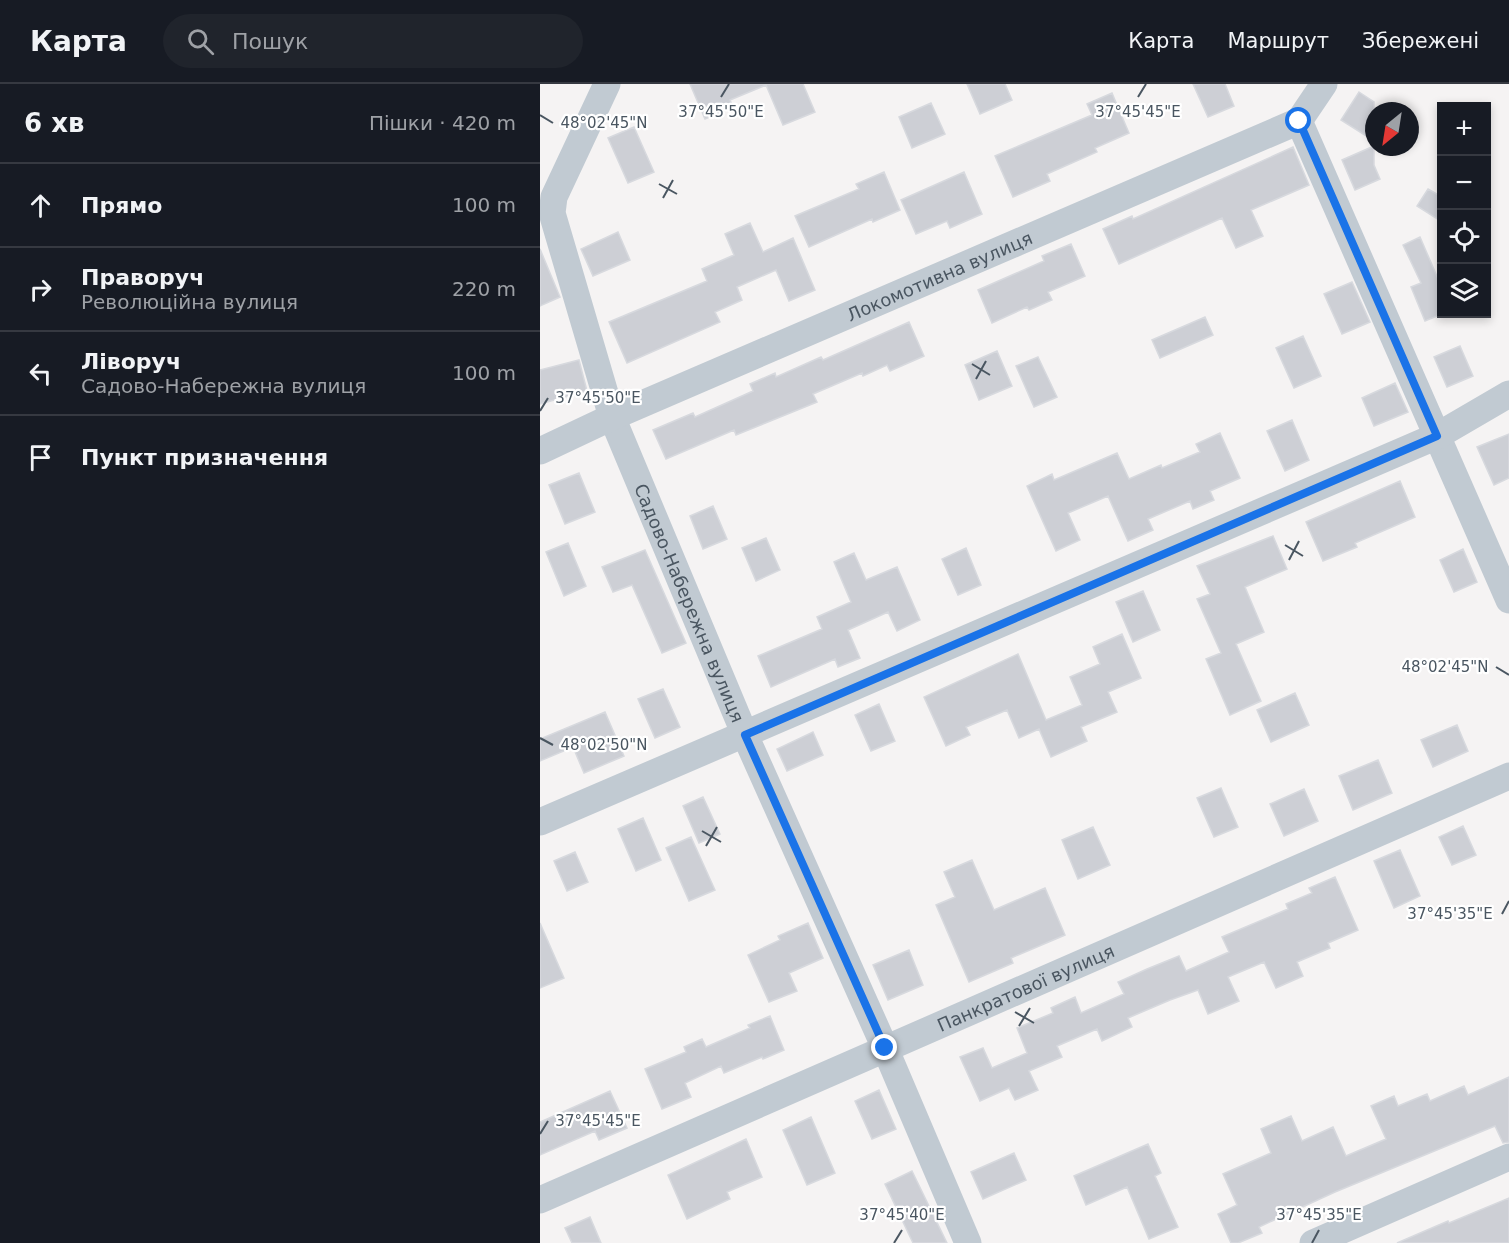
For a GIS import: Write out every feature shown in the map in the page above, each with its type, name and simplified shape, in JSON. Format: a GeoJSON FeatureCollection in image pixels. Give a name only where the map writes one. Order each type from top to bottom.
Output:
{"type":"FeatureCollection","features":[{"type":"Feature","properties":{"kind":"street","name":"Садово-Набережна вулиця"},"geometry":{"type":"LineString","coordinates":[[607,84],[554,197],[552,213],[612,417],[745,735],[885,1048],[969,1243]]}},
{"type":"Feature","properties":{"kind":"street"},"geometry":{"type":"LineString","coordinates":[[1323,84],[1299,121],[1509,600]]}},
{"type":"Feature","properties":{"kind":"street","name":"Локомотивна вулиця"},"geometry":{"type":"LineString","coordinates":[[540,452],[612,417],[1299,121]]}},
{"type":"Feature","properties":{"kind":"street"},"geometry":{"type":"LineString","coordinates":[[540,822],[1437,436],[1509,394]]}},
{"type":"Feature","properties":{"kind":"street","name":"Панкратової вулиця"},"geometry":{"type":"LineString","coordinates":[[540,1200],[1509,776]]}},
{"type":"Feature","properties":{"kind":"street"},"geometry":{"type":"LineString","coordinates":[[1313,1243],[1509,1157]]}},
{"type":"Feature","properties":{"kind":"building"},"geometry":{"type":"Polygon","coordinates":[[[690,84],[803,84],[815,112],[783,125],[766,85],[730,100],[733,107],[705,119],[690,84]]]}},
{"type":"Feature","properties":{"kind":"building"},"geometry":{"type":"Polygon","coordinates":[[[967,84],[1005,84],[1012,100],[980,114],[967,84]]]}},
{"type":"Feature","properties":{"kind":"building"},"geometry":{"type":"Polygon","coordinates":[[[1193,84],[1225,84],[1234,106],[1208,117],[1193,84]]]}},
{"type":"Feature","properties":{"kind":"building"},"geometry":{"type":"Polygon","coordinates":[[[1359,92],[1374,102],[1365,102],[1365,135],[1341,120],[1359,92]]]}},
{"type":"Feature","properties":{"kind":"building"},"geometry":{"type":"Polygon","coordinates":[[[1112,93],[1129,133],[1095,148],[1097,152],[1047,174],[1050,181],[1013,197],[995,156],[1092,115],[1087,104],[1112,93]]]}},
{"type":"Feature","properties":{"kind":"building"},"geometry":{"type":"Polygon","coordinates":[[[931,103],[945,134],[912,148],[899,117],[931,103]]]}},
{"type":"Feature","properties":{"kind":"building"},"geometry":{"type":"Polygon","coordinates":[[[634,127],[654,172],[628,183],[608,138],[634,127]]]}},
{"type":"Feature","properties":{"kind":"building"},"geometry":{"type":"Polygon","coordinates":[[[1293,147],[1309,185],[1251,210],[1263,236],[1236,248],[1222,218],[1119,264],[1103,229],[1132,216],[1133,219],[1293,147]]]}},
{"type":"Feature","properties":{"kind":"building"},"geometry":{"type":"Polygon","coordinates":[[[1365,150],[1365,156],[1374,156],[1374,165],[1380,179],[1355,190],[1342,160],[1365,150]]]}},
{"type":"Feature","properties":{"kind":"building"},"geometry":{"type":"Polygon","coordinates":[[[884,172],[900,210],[873,222],[872,219],[809,247],[795,216],[859,189],[856,184],[884,172]]]}},
{"type":"Feature","properties":{"kind":"building"},"geometry":{"type":"Polygon","coordinates":[[[964,172],[982,214],[950,228],[947,221],[916,234],[901,200],[964,172]]]}},
{"type":"Feature","properties":{"kind":"building"},"geometry":{"type":"Polygon","coordinates":[[[1428,189],[1437,194],[1437,219],[1417,206],[1428,189]]]}},
{"type":"Feature","properties":{"kind":"building"},"geometry":{"type":"Polygon","coordinates":[[[750,223],[763,252],[793,238],[815,290],[789,301],[776,270],[737,287],[742,300],[715,312],[720,322],[627,363],[609,322],[707,281],[702,269],[734,255],[725,234],[750,223]]]}},
{"type":"Feature","properties":{"kind":"building"},"geometry":{"type":"Polygon","coordinates":[[[618,232],[630,260],[593,276],[581,249],[618,232]]]}},
{"type":"Feature","properties":{"kind":"building"},"geometry":{"type":"Polygon","coordinates":[[[1420,237],[1437,276],[1437,316],[1425,321],[1411,287],[1421,283],[1403,245],[1420,237]]]}},
{"type":"Feature","properties":{"kind":"building"},"geometry":{"type":"Polygon","coordinates":[[[1071,244],[1085,276],[1048,292],[1052,300],[1029,310],[1027,307],[992,323],[978,290],[1044,261],[1042,256],[1071,244]]]}},
{"type":"Feature","properties":{"kind":"building"},"geometry":{"type":"Polygon","coordinates":[[[540,249],[560,297],[540,306],[540,249]]]}},
{"type":"Feature","properties":{"kind":"building"},"geometry":{"type":"Polygon","coordinates":[[[1352,282],[1370,322],[1342,334],[1324,294],[1352,282]]]}},
{"type":"Feature","properties":{"kind":"building"},"geometry":{"type":"Polygon","coordinates":[[[1205,317],[1213,335],[1160,358],[1152,340],[1205,317]]]}},
{"type":"Feature","properties":{"kind":"building"},"geometry":{"type":"Polygon","coordinates":[[[909,322],[924,356],[890,371],[887,365],[863,376],[862,373],[813,394],[817,402],[736,435],[734,430],[666,459],[653,430],[693,413],[695,417],[753,391],[750,384],[775,373],[776,377],[821,357],[823,360],[909,322]]]}},
{"type":"Feature","properties":{"kind":"building"},"geometry":{"type":"Polygon","coordinates":[[[1303,336],[1321,376],[1294,388],[1276,348],[1303,336]]]}},
{"type":"Feature","properties":{"kind":"building"},"geometry":{"type":"Polygon","coordinates":[[[1460,346],[1473,376],[1447,387],[1434,357],[1460,346]]]}},
{"type":"Feature","properties":{"kind":"building"},"geometry":{"type":"Polygon","coordinates":[[[997,351],[1012,386],[979,400],[965,365],[997,351]]]}},
{"type":"Feature","properties":{"kind":"building"},"geometry":{"type":"Polygon","coordinates":[[[1038,357],[1057,397],[1034,407],[1016,366],[1038,357]]]}},
{"type":"Feature","properties":{"kind":"building"},"geometry":{"type":"Polygon","coordinates":[[[579,360],[587,391],[540,404],[540,370],[579,360]]]}},
{"type":"Feature","properties":{"kind":"building"},"geometry":{"type":"Polygon","coordinates":[[[1395,383],[1408,412],[1374,426],[1362,398],[1395,383]]]}},
{"type":"Feature","properties":{"kind":"building"},"geometry":{"type":"Polygon","coordinates":[[[1292,420],[1309,460],[1285,471],[1267,431],[1292,420]]]}},
{"type":"Feature","properties":{"kind":"building"},"geometry":{"type":"Polygon","coordinates":[[[1220,433],[1240,478],[1210,491],[1214,500],[1193,509],[1190,501],[1148,519],[1153,530],[1128,541],[1108,496],[1068,513],[1080,540],[1056,551],[1027,486],[1052,474],[1054,480],[1117,453],[1129,479],[1200,452],[1196,444],[1220,433]]]}},
{"type":"Feature","properties":{"kind":"building"},"geometry":{"type":"Polygon","coordinates":[[[1509,434],[1509,478],[1494,485],[1477,447],[1509,434]]]}},
{"type":"Feature","properties":{"kind":"building"},"geometry":{"type":"Polygon","coordinates":[[[579,473],[595,512],[565,524],[549,485],[579,473]]]}},
{"type":"Feature","properties":{"kind":"building"},"geometry":{"type":"Polygon","coordinates":[[[1400,481],[1415,517],[1355,543],[1357,547],[1323,561],[1306,522],[1400,481]]]}},
{"type":"Feature","properties":{"kind":"building"},"geometry":{"type":"Polygon","coordinates":[[[713,506],[727,539],[703,549],[690,516],[713,506]]]}},
{"type":"Feature","properties":{"kind":"building"},"geometry":{"type":"Polygon","coordinates":[[[1273,536],[1287,569],[1245,587],[1264,632],[1236,644],[1261,701],[1230,715],[1206,659],[1221,653],[1197,599],[1210,594],[1197,566],[1273,536]]]}},
{"type":"Feature","properties":{"kind":"building"},"geometry":{"type":"Polygon","coordinates":[[[766,538],[780,570],[756,581],[742,548],[766,538]]]}},
{"type":"Feature","properties":{"kind":"building"},"geometry":{"type":"Polygon","coordinates":[[[568,543],[586,586],[564,596],[546,552],[568,543]]]}},
{"type":"Feature","properties":{"kind":"building"},"geometry":{"type":"Polygon","coordinates":[[[966,548],[981,585],[958,595],[942,559],[966,548]]]}},
{"type":"Feature","properties":{"kind":"building"},"geometry":{"type":"Polygon","coordinates":[[[1463,549],[1477,582],[1454,592],[1440,560],[1463,549]]]}},
{"type":"Feature","properties":{"kind":"building"},"geometry":{"type":"Polygon","coordinates":[[[645,550],[686,643],[662,653],[632,585],[613,592],[602,567],[645,550]]]}},
{"type":"Feature","properties":{"kind":"building"},"geometry":{"type":"Polygon","coordinates":[[[854,553],[866,580],[897,567],[920,620],[897,631],[888,612],[848,630],[860,658],[838,667],[835,659],[771,687],[758,656],[822,629],[817,617],[851,602],[834,562],[854,553]]]}},
{"type":"Feature","properties":{"kind":"building"},"geometry":{"type":"Polygon","coordinates":[[[1143,591],[1160,630],[1133,642],[1116,602],[1143,591]]]}},
{"type":"Feature","properties":{"kind":"building"},"geometry":{"type":"Polygon","coordinates":[[[1122,634],[1141,678],[1108,692],[1117,712],[1081,727],[1087,741],[1051,757],[1039,729],[1019,738],[1007,710],[966,727],[970,735],[946,746],[924,697],[1018,654],[1046,720],[1082,705],[1070,677],[1100,664],[1093,647],[1122,634]]]}},
{"type":"Feature","properties":{"kind":"building"},"geometry":{"type":"Polygon","coordinates":[[[663,689],[680,727],[655,738],[638,699],[663,689]]]}},
{"type":"Feature","properties":{"kind":"building"},"geometry":{"type":"Polygon","coordinates":[[[1295,693],[1309,725],[1271,742],[1257,710],[1295,693]]]}},
{"type":"Feature","properties":{"kind":"building"},"geometry":{"type":"Polygon","coordinates":[[[879,704],[895,741],[871,751],[855,715],[879,704]]]}},
{"type":"Feature","properties":{"kind":"building"},"geometry":{"type":"Polygon","coordinates":[[[605,712],[624,756],[584,773],[573,747],[540,761],[540,739],[605,712]]]}},
{"type":"Feature","properties":{"kind":"building"},"geometry":{"type":"Polygon","coordinates":[[[1457,725],[1468,751],[1433,767],[1421,740],[1457,725]]]}},
{"type":"Feature","properties":{"kind":"building"},"geometry":{"type":"Polygon","coordinates":[[[813,732],[823,755],[787,771],[777,749],[813,732]]]}},
{"type":"Feature","properties":{"kind":"building"},"geometry":{"type":"Polygon","coordinates":[[[1378,760],[1392,793],[1353,810],[1339,776],[1378,760]]]}},
{"type":"Feature","properties":{"kind":"building"},"geometry":{"type":"Polygon","coordinates":[[[1221,788],[1238,827],[1214,837],[1197,798],[1221,788]]]}},
{"type":"Feature","properties":{"kind":"building"},"geometry":{"type":"Polygon","coordinates":[[[1304,789],[1318,821],[1284,836],[1270,804],[1304,789]]]}},
{"type":"Feature","properties":{"kind":"building"},"geometry":{"type":"Polygon","coordinates":[[[703,797],[720,834],[699,843],[683,806],[703,797]]]}},
{"type":"Feature","properties":{"kind":"building"},"geometry":{"type":"Polygon","coordinates":[[[643,818],[661,860],[636,871],[618,829],[643,818]]]}},
{"type":"Feature","properties":{"kind":"building"},"geometry":{"type":"Polygon","coordinates":[[[1463,826],[1476,855],[1452,865],[1439,837],[1463,826]]]}},
{"type":"Feature","properties":{"kind":"building"},"geometry":{"type":"Polygon","coordinates":[[[1093,827],[1110,865],[1078,879],[1062,840],[1093,827]]]}},
{"type":"Feature","properties":{"kind":"building"},"geometry":{"type":"Polygon","coordinates":[[[691,837],[715,890],[689,901],[666,848],[691,837]]]}},
{"type":"Feature","properties":{"kind":"building"},"geometry":{"type":"Polygon","coordinates":[[[1400,850],[1420,896],[1394,908],[1374,861],[1400,850]]]}},
{"type":"Feature","properties":{"kind":"building"},"geometry":{"type":"Polygon","coordinates":[[[575,852],[588,882],[567,891],[554,861],[575,852]]]}},
{"type":"Feature","properties":{"kind":"building"},"geometry":{"type":"Polygon","coordinates":[[[972,860],[994,910],[1045,888],[1065,935],[1011,958],[1013,963],[969,982],[936,905],[955,897],[944,872],[972,860]]]}},
{"type":"Feature","properties":{"kind":"building"},"geometry":{"type":"Polygon","coordinates":[[[1335,877],[1358,930],[1328,943],[1330,948],[1297,962],[1303,976],[1276,988],[1264,962],[1228,977],[1239,1001],[1208,1014],[1198,990],[1170,1000],[1128,1018],[1132,1027],[1102,1041],[1097,1029],[1057,1046],[1062,1057],[1029,1071],[1038,1090],[1015,1100],[1009,1088],[980,1101],[960,1057],[983,1048],[992,1068],[1027,1053],[1017,1028],[1053,1013],[1051,1008],[1075,997],[1081,1013],[1124,994],[1118,982],[1147,969],[1179,956],[1186,971],[1229,952],[1222,937],[1288,909],[1286,904],[1312,893],[1309,888],[1335,877]]]}},
{"type":"Feature","properties":{"kind":"building"},"geometry":{"type":"Polygon","coordinates":[[[540,923],[564,978],[540,988],[540,923]]]}},
{"type":"Feature","properties":{"kind":"building"},"geometry":{"type":"Polygon","coordinates":[[[808,923],[823,958],[789,973],[797,991],[769,1002],[748,955],[780,940],[778,936],[808,923]]]}},
{"type":"Feature","properties":{"kind":"building"},"geometry":{"type":"Polygon","coordinates":[[[909,950],[923,985],[888,1000],[873,965],[909,950]]]}},
{"type":"Feature","properties":{"kind":"building"},"geometry":{"type":"Polygon","coordinates":[[[770,1016],[784,1050],[724,1073],[721,1066],[685,1083],[691,1097],[662,1109],[645,1069],[686,1052],[684,1047],[702,1039],[706,1047],[750,1028],[748,1025],[770,1016]]]}},
{"type":"Feature","properties":{"kind":"building"},"geometry":{"type":"Polygon","coordinates":[[[1509,1077],[1509,1142],[1503,1143],[1495,1126],[1335,1192],[1259,1227],[1262,1233],[1238,1243],[1231,1243],[1218,1214],[1237,1205],[1223,1174],[1271,1153],[1261,1129],[1291,1116],[1302,1141],[1333,1127],[1346,1156],[1386,1139],[1371,1106],[1394,1096],[1398,1106],[1427,1094],[1430,1101],[1464,1086],[1468,1095],[1509,1077]]]}},
{"type":"Feature","properties":{"kind":"building"},"geometry":{"type":"Polygon","coordinates":[[[879,1090],[896,1129],[872,1139],[855,1101],[879,1090]]]}},
{"type":"Feature","properties":{"kind":"building"},"geometry":{"type":"Polygon","coordinates":[[[610,1091],[627,1128],[599,1140],[595,1131],[540,1155],[540,1122],[610,1091]]]}},
{"type":"Feature","properties":{"kind":"building"},"geometry":{"type":"Polygon","coordinates":[[[811,1117],[835,1173],[807,1185],[783,1130],[811,1117]]]}},
{"type":"Feature","properties":{"kind":"building"},"geometry":{"type":"Polygon","coordinates":[[[746,1139],[762,1177],[727,1192],[730,1199],[687,1219],[668,1175],[746,1139]]]}},
{"type":"Feature","properties":{"kind":"building"},"geometry":{"type":"Polygon","coordinates":[[[1148,1144],[1161,1173],[1155,1176],[1178,1227],[1149,1239],[1127,1187],[1086,1205],[1074,1176],[1148,1144]]]}},
{"type":"Feature","properties":{"kind":"building"},"geometry":{"type":"Polygon","coordinates":[[[1014,1153],[1026,1180],[983,1199],[971,1172],[1014,1153]]]}},
{"type":"Feature","properties":{"kind":"building"},"geometry":{"type":"Polygon","coordinates":[[[912,1171],[947,1243],[913,1243],[885,1184],[912,1171]]]}},
{"type":"Feature","properties":{"kind":"building"},"geometry":{"type":"Polygon","coordinates":[[[1509,1198],[1509,1243],[1397,1243],[1448,1221],[1449,1223],[1509,1198]]]}},
{"type":"Feature","properties":{"kind":"building"},"geometry":{"type":"Polygon","coordinates":[[[590,1217],[601,1243],[572,1243],[565,1228],[590,1217]]]}},
{"type":"Feature","properties":{"kind":"route"},"geometry":{"type":"LineString","coordinates":[[885,1048],[745,735],[1437,436],[1299,121]]}}]}
